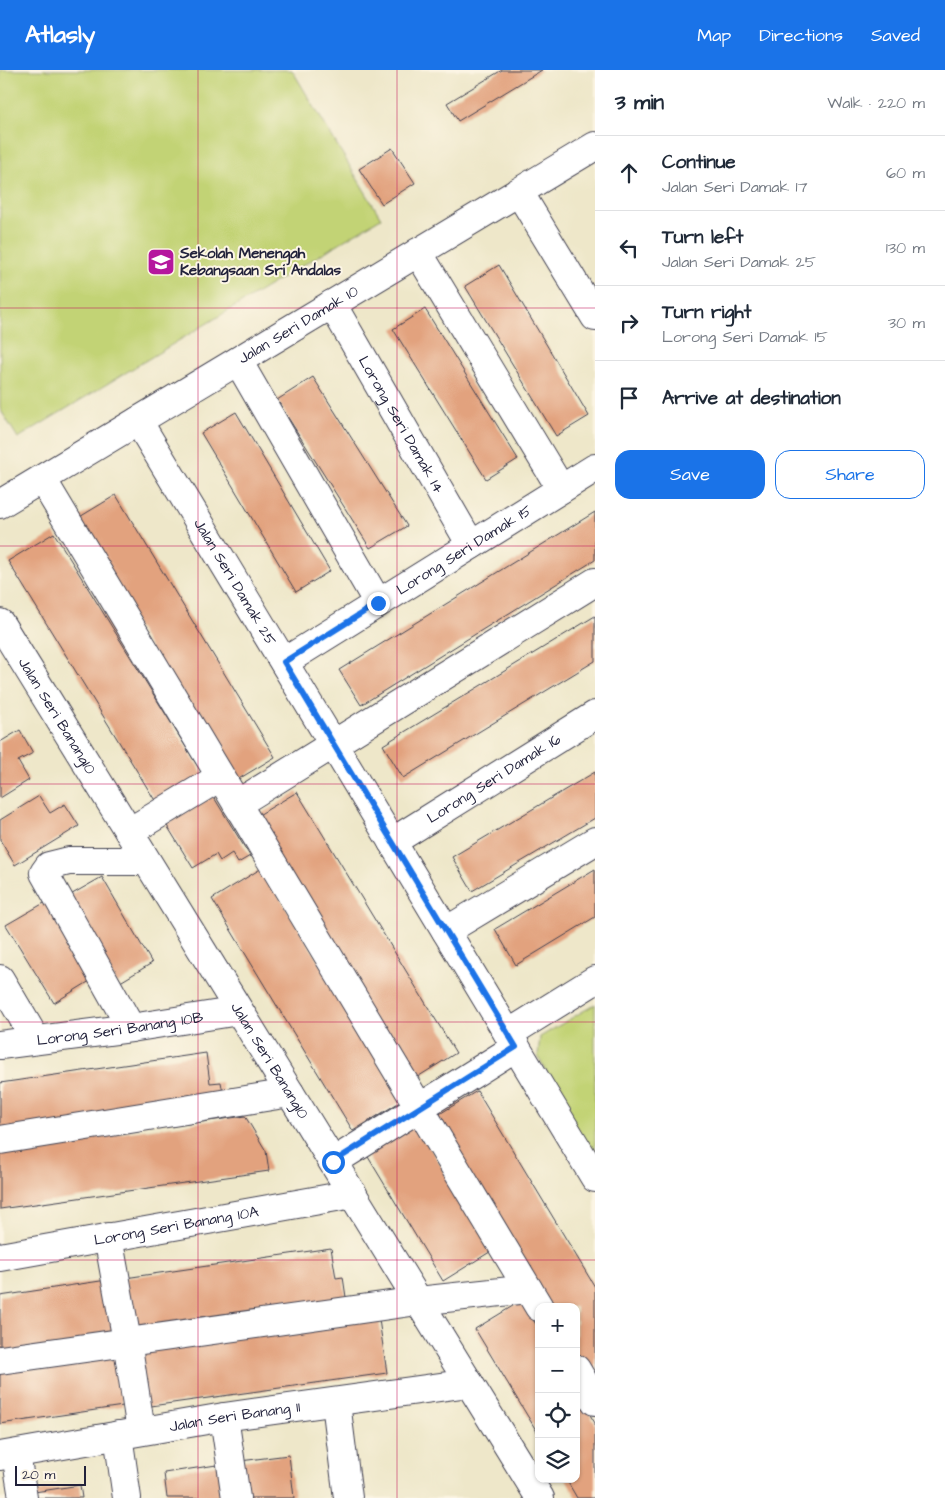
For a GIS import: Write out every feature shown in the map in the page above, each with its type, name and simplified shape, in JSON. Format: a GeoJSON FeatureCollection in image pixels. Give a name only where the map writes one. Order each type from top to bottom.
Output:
{"type":"FeatureCollection","features":[{"type":"Feature","properties":{"kind":"street","name":"Jalan Seri Damak 10"},"geometry":{"type":"LineString","coordinates":[[0,504],[595,146]]}},
{"type":"Feature","properties":{"kind":"street"},"geometry":{"type":"LineString","coordinates":[[519,192],[594,311]]}},
{"type":"Feature","properties":{"kind":"street"},"geometry":{"type":"LineString","coordinates":[[418,252],[561,489]]}},
{"type":"Feature","properties":{"kind":"street","name":"Lorong Seri Damak 14"},"geometry":{"type":"LineString","coordinates":[[332,304],[471,545]]}},
{"type":"Feature","properties":{"kind":"street"},"geometry":{"type":"LineString","coordinates":[[238,361],[378,603]]}},
{"type":"Feature","properties":{"kind":"street","name":"Jalan Seri Damak 25"},"geometry":{"type":"LineString","coordinates":[[138,421],[595,1178]]}},
{"type":"Feature","properties":{"kind":"street","name":"Lorong Seri Damak 15"},"geometry":{"type":"LineString","coordinates":[[284,662],[595,468]]}},
{"type":"Feature","properties":{"kind":"street"},"geometry":{"type":"LineString","coordinates":[[0,1360],[418,1301],[533,1298],[42,479]]}},
{"type":"Feature","properties":{"kind":"street"},"geometry":{"type":"LineString","coordinates":[[237,804],[595,582]]}},
{"type":"Feature","properties":{"kind":"street","name":"Jalan Seri Banang10"},"geometry":{"type":"LineString","coordinates":[[2,632],[129,832],[540,1498]]}},
{"type":"Feature","properties":{"kind":"street","name":"Lorong Seri Damak 16"},"geometry":{"type":"LineString","coordinates":[[392,842],[595,715]]}},
{"type":"Feature","properties":{"kind":"street"},"geometry":{"type":"LineString","coordinates":[[129,832],[220,776]]}},
{"type":"Feature","properties":{"kind":"street"},"geometry":{"type":"LineString","coordinates":[[446,932],[595,841]]}},
{"type":"Feature","properties":{"kind":"street"},"geometry":{"type":"LineString","coordinates":[[131,1028],[44,873],[49,866],[69,861],[146,861]]}},
{"type":"Feature","properties":{"kind":"street"},"geometry":{"type":"LineString","coordinates":[[0,979],[36,1040]]}},
{"type":"Feature","properties":{"kind":"street"},"geometry":{"type":"LineString","coordinates":[[333,1162],[420,1108],[595,980]]}},
{"type":"Feature","properties":{"kind":"street","name":"Lorong Seri Banang 10B"},"geometry":{"type":"LineString","coordinates":[[0,1045],[131,1028],[239,1011]]}},
{"type":"Feature","properties":{"kind":"street"},"geometry":{"type":"LineString","coordinates":[[0,1140],[290,1093]]}},
{"type":"Feature","properties":{"kind":"street","name":"Lorong Seri Banang 10A"},"geometry":{"type":"LineString","coordinates":[[0,1257],[353,1194]]}},
{"type":"Feature","properties":{"kind":"street"},"geometry":{"type":"LineString","coordinates":[[108,1237],[127,1341],[130,1433],[127,1498]]}},
{"type":"Feature","properties":{"kind":"street"},"geometry":{"type":"LineString","coordinates":[[580,1376],[595,1401]]}},
{"type":"Feature","properties":{"kind":"street","name":"Jalan Seri Banang 11"},"geometry":{"type":"LineString","coordinates":[[8,1455],[224,1417],[336,1403],[469,1383]]}},
{"type":"Feature","properties":{"kind":"street"},"geometry":{"type":"LineString","coordinates":[[336,1403],[348,1498]]}},
{"type":"Feature","properties":{"kind":"street"},"geometry":{"type":"LineString","coordinates":[[224,1417],[236,1498]]}},
{"type":"Feature","properties":{"kind":"street"},"geometry":{"type":"LineString","coordinates":[[8,1455],[23,1498]]}},
{"type":"Feature","properties":{"kind":"green space","name":"Sekolah Menengah Kebangsaan Sri Andalas"},"geometry":{"type":"Polygon","coordinates":[[[0,70],[292,70],[381,218],[18,438],[0,409],[0,70]]]}},
{"type":"Feature","properties":{"kind":"green space"},"geometry":{"type":"Polygon","coordinates":[[[595,1004],[595,1164],[538,1056],[540,1037],[595,1004]]]}},
{"type":"Feature","properties":{"kind":"building"},"geometry":{"type":"Polygon","coordinates":[[[502,70],[542,70],[458,121],[447,103],[502,70]]]}},
{"type":"Feature","properties":{"kind":"building"},"geometry":{"type":"Polygon","coordinates":[[[392,148],[415,183],[382,204],[359,169],[392,148]]]}},
{"type":"Feature","properties":{"kind":"building"},"geometry":{"type":"Polygon","coordinates":[[[499,265],[589,416],[556,436],[465,286],[499,265]]]}},
{"type":"Feature","properties":{"kind":"building"},"geometry":{"type":"Polygon","coordinates":[[[425,309],[518,459],[486,479],[393,329],[425,309]]]}},
{"type":"Feature","properties":{"kind":"building"},"geometry":{"type":"Polygon","coordinates":[[[313,377],[407,526],[370,548],[277,400],[313,377]]]}},
{"type":"Feature","properties":{"kind":"building"},"geometry":{"type":"Polygon","coordinates":[[[236,412],[330,571],[296,592],[201,433],[236,412]]]}},
{"type":"Feature","properties":{"kind":"building"},"geometry":{"type":"Polygon","coordinates":[[[116,495],[275,757],[232,783],[73,521],[116,495]]]}},
{"type":"Feature","properties":{"kind":"building"},"geometry":{"type":"Polygon","coordinates":[[[595,512],[595,560],[361,705],[339,670],[595,512]]]}},
{"type":"Feature","properties":{"kind":"building"},"geometry":{"type":"Polygon","coordinates":[[[54,533],[205,778],[159,807],[8,561],[54,533]]]}},
{"type":"Feature","properties":{"kind":"building"},"geometry":{"type":"Polygon","coordinates":[[[595,616],[595,661],[403,778],[383,745],[595,616]]]}},
{"type":"Feature","properties":{"kind":"building"},"geometry":{"type":"Polygon","coordinates":[[[20,730],[33,753],[18,761],[29,780],[0,798],[0,742],[20,730]]]}},
{"type":"Feature","properties":{"kind":"building"},"geometry":{"type":"Polygon","coordinates":[[[595,772],[595,818],[472,891],[452,857],[595,772]]]}},
{"type":"Feature","properties":{"kind":"building"},"geometry":{"type":"Polygon","coordinates":[[[297,792],[456,1053],[411,1081],[252,819],[297,792]]]}},
{"type":"Feature","properties":{"kind":"building"},"geometry":{"type":"Polygon","coordinates":[[[39,796],[50,813],[65,804],[79,826],[15,865],[0,840],[0,820],[39,796]]]}},
{"type":"Feature","properties":{"kind":"building"},"geometry":{"type":"Polygon","coordinates":[[[213,796],[250,856],[238,863],[232,853],[220,861],[216,854],[193,868],[166,824],[213,796]]]}},
{"type":"Feature","properties":{"kind":"building"},"geometry":{"type":"Polygon","coordinates":[[[262,868],[403,1100],[353,1131],[212,899],[262,868]]]}},
{"type":"Feature","properties":{"kind":"building"},"geometry":{"type":"Polygon","coordinates":[[[595,869],[595,917],[516,965],[495,929],[595,869]]]}},
{"type":"Feature","properties":{"kind":"building"},"geometry":{"type":"Polygon","coordinates":[[[102,877],[152,963],[117,984],[67,897],[102,877]]]}},
{"type":"Feature","properties":{"kind":"building"},"geometry":{"type":"Polygon","coordinates":[[[51,899],[98,976],[54,1003],[6,925],[51,899]]]}},
{"type":"Feature","properties":{"kind":"building"},"geometry":{"type":"Polygon","coordinates":[[[206,1053],[210,1083],[221,1082],[225,1104],[0,1137],[0,1083],[206,1053]]]}},
{"type":"Feature","properties":{"kind":"building"},"geometry":{"type":"Polygon","coordinates":[[[477,1091],[595,1287],[595,1387],[580,1363],[580,1303],[544,1303],[433,1118],[477,1091]]]}},
{"type":"Feature","properties":{"kind":"building"},"geometry":{"type":"Polygon","coordinates":[[[245,1116],[266,1151],[269,1171],[0,1209],[0,1150],[245,1116]]]}},
{"type":"Feature","properties":{"kind":"building"},"geometry":{"type":"Polygon","coordinates":[[[411,1117],[493,1250],[443,1281],[362,1147],[411,1117]]]}},
{"type":"Feature","properties":{"kind":"building"},"geometry":{"type":"Polygon","coordinates":[[[331,1248],[336,1278],[343,1277],[347,1304],[133,1335],[125,1278],[331,1248]]]}},
{"type":"Feature","properties":{"kind":"building"},"geometry":{"type":"Polygon","coordinates":[[[107,1280],[115,1337],[0,1355],[0,1296],[107,1280]]]}},
{"type":"Feature","properties":{"kind":"building"},"geometry":{"type":"Polygon","coordinates":[[[521,1301],[535,1323],[535,1428],[475,1329],[521,1301]]]}},
{"type":"Feature","properties":{"kind":"building"},"geometry":{"type":"Polygon","coordinates":[[[378,1313],[387,1373],[144,1407],[136,1348],[378,1313]]]}},
{"type":"Feature","properties":{"kind":"building"},"geometry":{"type":"Polygon","coordinates":[[[116,1352],[123,1406],[0,1424],[0,1369],[116,1352]]]}},
{"type":"Feature","properties":{"kind":"building"},"geometry":{"type":"Polygon","coordinates":[[[580,1399],[595,1423],[595,1498],[577,1498],[568,1483],[580,1483],[580,1399]]]}},
{"type":"Feature","properties":{"kind":"building"},"geometry":{"type":"Polygon","coordinates":[[[289,1455],[294,1498],[245,1498],[240,1461],[289,1455]]]}},
{"type":"Feature","properties":{"kind":"building"},"geometry":{"type":"Polygon","coordinates":[[[223,1464],[227,1498],[167,1498],[164,1473],[223,1464]]]}},
{"type":"Feature","properties":{"kind":"building"},"geometry":{"type":"Polygon","coordinates":[[[80,1485],[82,1498],[29,1498],[28,1493],[80,1485]]]}},
{"type":"Feature","properties":{"kind":"place","name":"Sekolah Menengah Kebangsaan Sri Andalas"},"geometry":{"type":"Point","coordinates":[161,262]}},
{"type":"Feature","properties":{"kind":"route"},"geometry":{"type":"LineString","coordinates":[[333,1162],[516,1047],[284,662],[378,603]]}}]}
